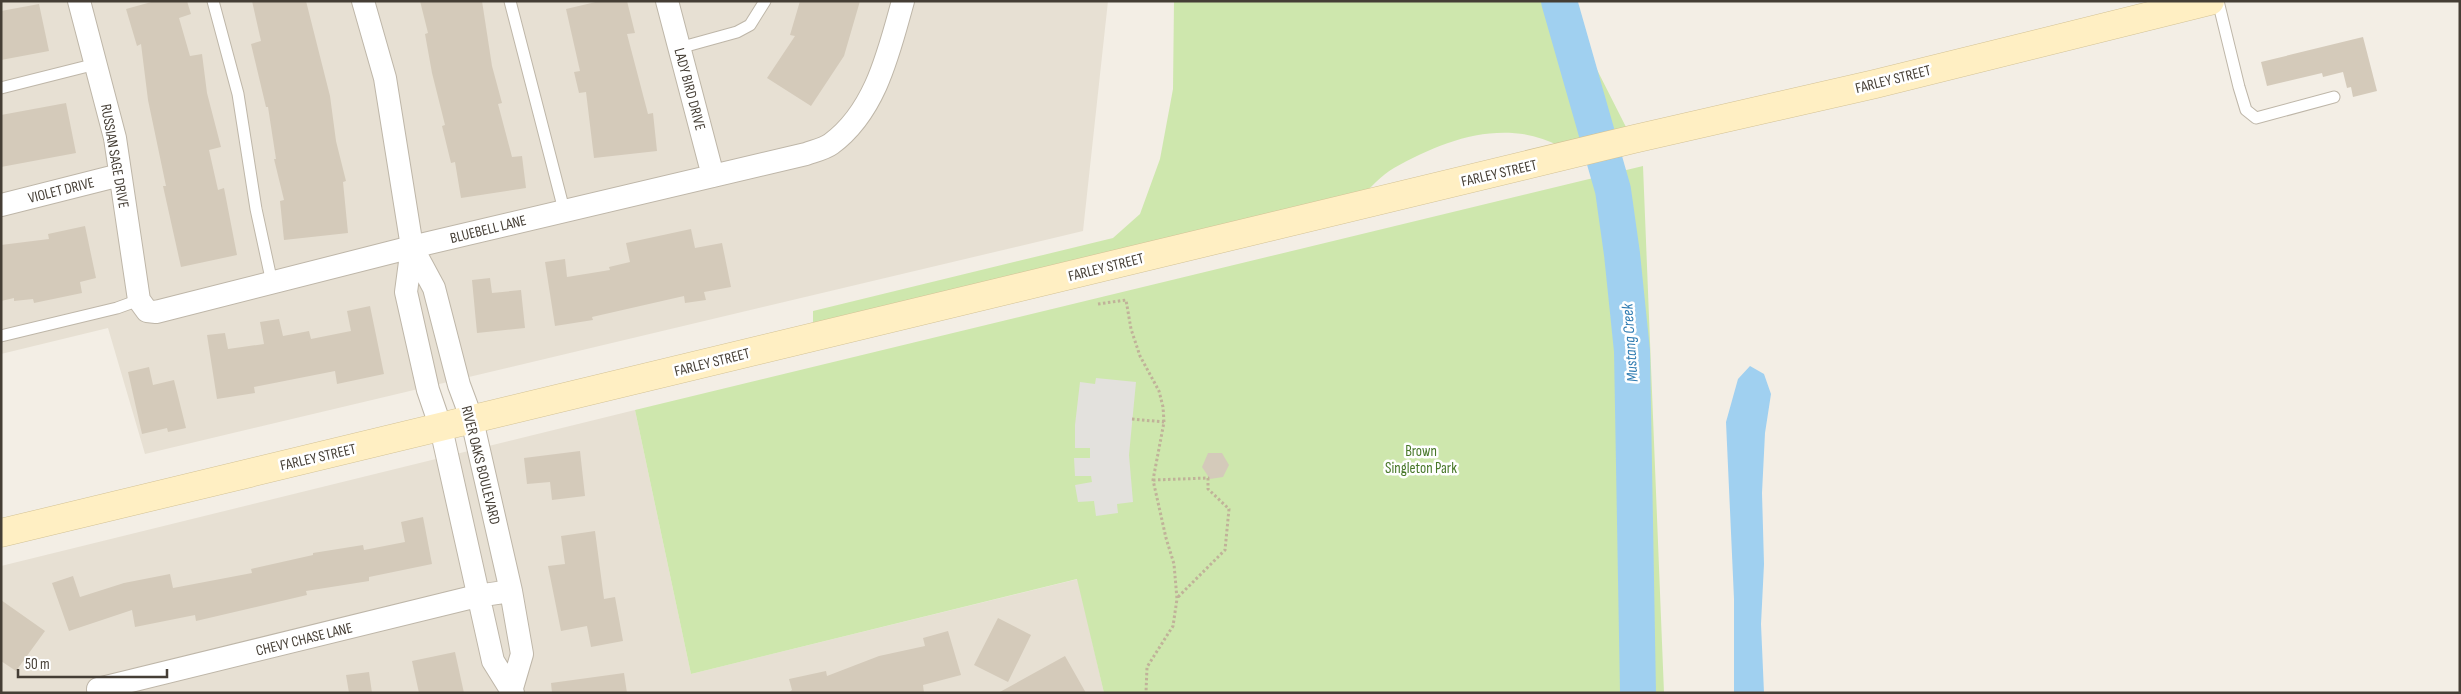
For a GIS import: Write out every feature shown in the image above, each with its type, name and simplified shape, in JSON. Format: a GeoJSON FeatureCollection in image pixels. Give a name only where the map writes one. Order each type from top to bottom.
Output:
{"type":"FeatureCollection","features":[{"type":"Feature","properties":{"kind":"street","name":"RUSSIAN SAGE DRIVE"},"geometry":{"type":"LineString","coordinates":[[79,1],[115,138],[143,305]]}},
{"type":"Feature","properties":{"kind":"street","name":"RIVER OAKS BOULEVARD"},"geometry":{"type":"LineString","coordinates":[[363,1],[386,87],[412,247],[406,292],[428,390],[441,428],[493,661],[512,690]]}},
{"type":"Feature","properties":{"kind":"street","name":"LADY BIRD DRIVE"},"geometry":{"type":"LineString","coordinates":[[667,1],[713,176]]}},
{"type":"Feature","properties":{"kind":"street","name":"BLUEBELL LANE"},"geometry":{"type":"LineString","coordinates":[[143,305],[167,311],[412,247],[806,154],[830,145],[854,120],[883,70],[903,1]]}},
{"type":"Feature","properties":{"kind":"street","name":"FARLEY STREET"},"geometry":{"type":"LineString","coordinates":[[1,533],[1634,139],[1875,84],[2210,1]]}},
{"type":"Feature","properties":{"kind":"street","name":"VIOLET DRIVE"},"geometry":{"type":"LineString","coordinates":[[1,205],[120,175]]}},
{"type":"Feature","properties":{"kind":"street","name":"RIVER OAKS BOULEVARD"},"geometry":{"type":"LineString","coordinates":[[412,247],[434,288],[459,385],[472,420],[511,591],[522,654],[512,690]]}},
{"type":"Feature","properties":{"kind":"street","name":"CHEVY CHASE LANE"},"geometry":{"type":"LineString","coordinates":[[99,691],[477,596],[511,591]]}},
{"type":"Feature","properties":{"kind":"lane"},"geometry":{"type":"LineString","coordinates":[[213,1],[238,94],[256,209],[272,283]]}},
{"type":"Feature","properties":{"kind":"lane"},"geometry":{"type":"LineString","coordinates":[[510,1],[564,210]]}},
{"type":"Feature","properties":{"kind":"lane"},"geometry":{"type":"LineString","coordinates":[[679,48],[737,32],[750,25],[765,1]]}},
{"type":"Feature","properties":{"kind":"lane"},"geometry":{"type":"LineString","coordinates":[[2218,1],[2246,110],[2256,118],[2334,97]]}},
{"type":"Feature","properties":{"kind":"lane"},"geometry":{"type":"LineString","coordinates":[[1,88],[96,64]]}},
{"type":"Feature","properties":{"kind":"lane"},"geometry":{"type":"LineString","coordinates":[[1,336],[117,308],[143,305]]}},
{"type":"Feature","properties":{"kind":"path"},"geometry":{"type":"LineString","coordinates":[[1098,304],[1126,300],[1131,329],[1140,356],[1159,391],[1164,422],[1153,480],[1174,564],[1177,599],[1173,626],[1147,667],[1146,693]]}},
{"type":"Feature","properties":{"kind":"path"},"geometry":{"type":"LineString","coordinates":[[1132,419],[1164,422]]}},
{"type":"Feature","properties":{"kind":"path"},"geometry":{"type":"LineString","coordinates":[[1153,480],[1208,478],[1208,489],[1229,509],[1225,550],[1177,599]]}},
{"type":"Feature","properties":{"kind":"shaded area"},"geometry":{"type":"Polygon","coordinates":[[[1,1],[1108,1],[1083,231],[145,454],[108,328],[1,354],[1,1]]]}},
{"type":"Feature","properties":{"kind":"shaded area"},"geometry":{"type":"Polygon","coordinates":[[[1096,378],[1136,382],[1129,455],[1133,502],[1117,504],[1118,513],[1096,516],[1094,501],[1078,502],[1075,485],[1092,482],[1091,476],[1075,476],[1074,458],[1090,458],[1090,448],[1075,448],[1075,425],[1080,382],[1095,384],[1096,378]]]}},
{"type":"Feature","properties":{"kind":"shaded area"},"geometry":{"type":"Polygon","coordinates":[[[635,410],[691,674],[1078,579],[1104,693],[1,693],[1,566],[635,410]]]}},
{"type":"Feature","properties":{"kind":"green space"},"geometry":{"type":"Polygon","coordinates":[[[1174,1],[1555,1],[1586,48],[1627,129],[1592,134],[1561,147],[1540,138],[1519,134],[1497,133],[1476,135],[1434,148],[1394,168],[1380,178],[1359,198],[813,326],[813,311],[1113,238],[1140,214],[1160,159],[1173,89],[1174,1]]]}},
{"type":"Feature","properties":{"kind":"green space","name":"Brown Singleton Park"},"geometry":{"type":"Polygon","coordinates":[[[1643,166],[1664,693],[1104,693],[1077,579],[691,674],[635,410],[1643,166]]]}},
{"type":"Feature","properties":{"kind":"water"},"geometry":{"type":"Polygon","coordinates":[[[1750,366],[1764,374],[1771,394],[1765,433],[1762,493],[1764,564],[1761,624],[1764,693],[1734,693],[1734,599],[1726,422],[1738,379],[1750,366]]]}},
{"type":"Feature","properties":{"kind":"building"},"geometry":{"type":"Polygon","coordinates":[[[155,1],[187,1],[191,14],[179,18],[190,56],[202,54],[207,93],[221,147],[209,150],[218,190],[224,188],[237,255],[181,267],[163,186],[166,186],[148,100],[141,44],[137,46],[126,9],[155,1]]]}},
{"type":"Feature","properties":{"kind":"building"},"geometry":{"type":"Polygon","coordinates":[[[252,1],[306,1],[330,96],[336,141],[346,181],[343,182],[348,233],[284,240],[280,201],[284,200],[274,159],[276,159],[268,107],[266,107],[251,44],[261,41],[252,1]]]}},
{"type":"Feature","properties":{"kind":"building"},"geometry":{"type":"Polygon","coordinates":[[[420,1],[482,1],[492,66],[502,103],[498,104],[512,157],[522,156],[526,188],[461,198],[455,162],[451,163],[442,126],[445,125],[432,73],[425,34],[428,33],[420,1]]]}},
{"type":"Feature","properties":{"kind":"building"},"geometry":{"type":"Polygon","coordinates":[[[600,1],[627,1],[635,33],[627,34],[648,114],[653,113],[657,151],[594,158],[586,92],[579,93],[574,72],[580,71],[566,9],[600,1]]]}},
{"type":"Feature","properties":{"kind":"building"},"geometry":{"type":"Polygon","coordinates":[[[800,1],[860,1],[844,56],[811,106],[767,78],[795,36],[790,35],[800,1]]]}},
{"type":"Feature","properties":{"kind":"building"},"geometry":{"type":"Polygon","coordinates":[[[39,4],[49,51],[1,60],[1,11],[39,4]]]}},
{"type":"Feature","properties":{"kind":"building"},"geometry":{"type":"Polygon","coordinates":[[[2363,37],[2377,91],[2353,97],[2351,87],[2347,88],[2343,72],[2323,77],[2322,73],[2267,86],[2261,62],[2363,37]]]}},
{"type":"Feature","properties":{"kind":"building"},"geometry":{"type":"Polygon","coordinates":[[[66,103],[76,153],[1,167],[1,115],[66,103]]]}},
{"type":"Feature","properties":{"kind":"building"},"geometry":{"type":"Polygon","coordinates":[[[85,226],[96,278],[80,282],[82,293],[34,303],[33,299],[14,301],[14,298],[1,301],[1,245],[49,239],[48,234],[85,226]]]}},
{"type":"Feature","properties":{"kind":"building"},"geometry":{"type":"Polygon","coordinates":[[[691,229],[695,248],[722,243],[731,287],[704,292],[706,300],[685,303],[684,296],[592,317],[593,320],[555,326],[545,262],[565,259],[567,277],[610,270],[609,267],[630,262],[626,243],[691,229]]]}},
{"type":"Feature","properties":{"kind":"building"},"geometry":{"type":"Polygon","coordinates":[[[490,278],[492,293],[521,290],[525,328],[477,333],[472,280],[490,278]]]}},
{"type":"Feature","properties":{"kind":"building"},"geometry":{"type":"Polygon","coordinates":[[[370,306],[384,374],[337,384],[335,371],[254,387],[255,393],[217,399],[207,335],[225,333],[228,349],[264,344],[260,322],[279,319],[283,336],[309,331],[311,339],[351,331],[347,311],[370,306]]]}},
{"type":"Feature","properties":{"kind":"building"},"geometry":{"type":"Polygon","coordinates":[[[149,367],[153,385],[174,380],[186,428],[168,432],[167,428],[142,434],[128,372],[149,367]]]}},
{"type":"Feature","properties":{"kind":"building"},"geometry":{"type":"Polygon","coordinates":[[[580,451],[585,496],[552,500],[550,482],[527,484],[524,458],[580,451]]]}},
{"type":"Feature","properties":{"kind":"building"},"geometry":{"type":"Polygon","coordinates":[[[1208,453],[1222,453],[1229,465],[1223,477],[1210,479],[1202,467],[1208,453]]]}},
{"type":"Feature","properties":{"kind":"building"},"geometry":{"type":"Polygon","coordinates":[[[423,517],[432,564],[369,577],[369,581],[306,591],[307,595],[196,621],[195,615],[135,627],[132,610],[69,631],[52,583],[73,576],[80,597],[124,583],[170,574],[173,588],[252,573],[251,569],[313,555],[313,553],[363,545],[364,550],[405,542],[401,522],[423,517]]]}},
{"type":"Feature","properties":{"kind":"building"},"geometry":{"type":"Polygon","coordinates":[[[595,531],[604,599],[615,597],[623,641],[591,647],[587,626],[561,631],[548,566],[565,564],[561,536],[595,531]]]}},
{"type":"Feature","properties":{"kind":"building"},"geometry":{"type":"Polygon","coordinates":[[[1,600],[45,631],[16,671],[1,661],[1,600]]]}},
{"type":"Feature","properties":{"kind":"building"},"geometry":{"type":"Polygon","coordinates":[[[998,618],[1031,635],[1008,682],[974,665],[998,618]]]}},
{"type":"Feature","properties":{"kind":"building"},"geometry":{"type":"Polygon","coordinates":[[[948,631],[961,675],[923,685],[924,693],[788,693],[792,690],[789,679],[826,671],[827,676],[879,656],[925,646],[923,638],[948,631]]]}},
{"type":"Feature","properties":{"kind":"building"},"geometry":{"type":"Polygon","coordinates":[[[455,652],[464,693],[419,693],[412,661],[455,652]]]}},
{"type":"Feature","properties":{"kind":"building"},"geometry":{"type":"Polygon","coordinates":[[[1065,656],[1086,693],[998,693],[1065,656]]]}},
{"type":"Feature","properties":{"kind":"building"},"geometry":{"type":"Polygon","coordinates":[[[369,672],[372,693],[349,693],[346,675],[369,672]]]}},
{"type":"Feature","properties":{"kind":"building"},"geometry":{"type":"Polygon","coordinates":[[[624,673],[627,693],[552,693],[551,683],[624,673]]]}},
{"type":"Feature","properties":{"kind":"waterway","name":"Mustang Creek"},"geometry":{"type":"LineString","coordinates":[[1559,1],[1613,190],[1622,254],[1632,351],[1638,693]]}}]}
